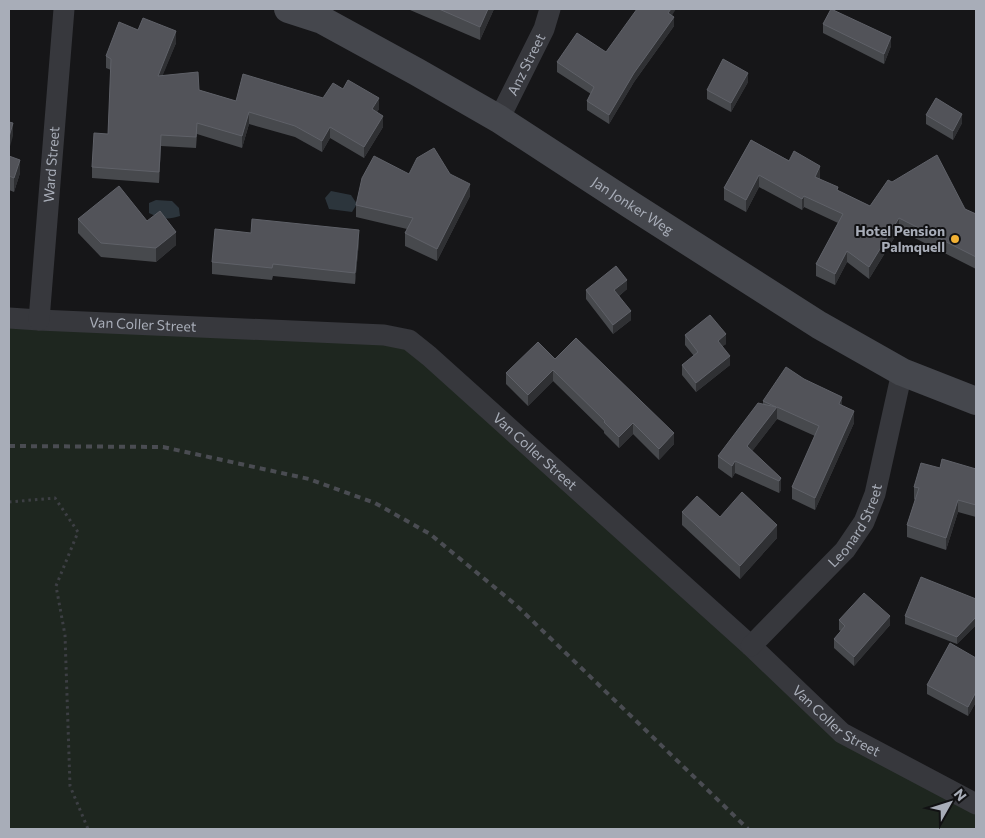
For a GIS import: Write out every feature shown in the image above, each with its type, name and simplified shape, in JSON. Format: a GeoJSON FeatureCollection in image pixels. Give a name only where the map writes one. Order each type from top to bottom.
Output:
{"type":"FeatureCollection","features":[{"type":"Feature","properties":{"kind":"main road","name":"Jan Jonker Weg"},"geometry":{"type":"LineString","coordinates":[[288,9],[322,20],[499,119],[819,324],[902,372],[976,401]]}},
{"type":"Feature","properties":{"kind":"street","name":"Ward Street"},"geometry":{"type":"LineString","coordinates":[[39,320],[64,9]]}},
{"type":"Feature","properties":{"kind":"street","name":"Anz Street"},"geometry":{"type":"LineString","coordinates":[[499,119],[544,29],[550,9]]}},
{"type":"Feature","properties":{"kind":"street","name":"Van Coller Street"},"geometry":{"type":"LineString","coordinates":[[9,318],[384,335],[409,340],[751,646],[842,733],[976,804]]}},
{"type":"Feature","properties":{"kind":"street","name":"Leonard Street"},"geometry":{"type":"LineString","coordinates":[[751,646],[845,550],[864,522],[875,494],[902,372]]}},
{"type":"Feature","properties":{"kind":"path"},"geometry":{"type":"LineString","coordinates":[[9,502],[55,498],[78,532],[56,586],[65,635],[70,786],[88,829]]}},
{"type":"Feature","properties":{"kind":"shaded area"},"geometry":{"type":"Polygon","coordinates":[[[331,191],[351,195],[357,204],[352,212],[329,209],[325,198],[331,191]]]}},
{"type":"Feature","properties":{"kind":"shaded area"},"geometry":{"type":"Polygon","coordinates":[[[156,200],[172,201],[179,208],[180,216],[164,218],[149,213],[149,203],[156,200]]]}},
{"type":"Feature","properties":{"kind":"shaded area"},"geometry":{"type":"Polygon","coordinates":[[[9,318],[409,340],[842,733],[976,804],[976,829],[9,829],[9,318]]]}},
{"type":"Feature","properties":{"kind":"building"},"geometry":{"type":"Polygon","coordinates":[[[439,9],[488,9],[480,27],[439,9]]]}},
{"type":"Feature","properties":{"kind":"building"},"geometry":{"type":"Polygon","coordinates":[[[637,9],[671,9],[668,13],[674,17],[634,73],[609,115],[587,101],[594,87],[557,62],[577,33],[606,52],[637,9]]]}},
{"type":"Feature","properties":{"kind":"building"},"geometry":{"type":"Polygon","coordinates":[[[831,9],[891,37],[884,54],[823,24],[831,9]]]}},
{"type":"Feature","properties":{"kind":"building"},"geometry":{"type":"Polygon","coordinates":[[[143,18],[176,31],[158,76],[198,72],[199,90],[236,101],[243,74],[323,98],[333,83],[343,89],[348,80],[379,98],[372,109],[383,116],[364,147],[330,127],[322,141],[295,126],[249,112],[242,136],[197,123],[196,137],[161,135],[159,172],[92,167],[94,133],[108,134],[111,59],[106,56],[119,22],[138,30],[143,18]]]}},
{"type":"Feature","properties":{"kind":"building"},"geometry":{"type":"Polygon","coordinates":[[[723,59],[748,73],[731,103],[707,90],[723,59]]]}},
{"type":"Feature","properties":{"kind":"building"},"geometry":{"type":"Polygon","coordinates":[[[936,98],[962,114],[953,131],[926,115],[936,98]]]}},
{"type":"Feature","properties":{"kind":"building"},"geometry":{"type":"Polygon","coordinates":[[[9,122],[13,123],[9,137],[9,122]]]}},
{"type":"Feature","properties":{"kind":"building"},"geometry":{"type":"Polygon","coordinates":[[[751,140],[789,161],[794,151],[820,166],[815,177],[838,187],[837,190],[870,206],[888,180],[892,182],[937,155],[965,209],[976,214],[976,257],[899,218],[869,267],[847,251],[835,274],[816,264],[843,214],[804,196],[802,199],[759,175],[746,200],[724,188],[751,140]]]}},
{"type":"Feature","properties":{"kind":"building"},"geometry":{"type":"Polygon","coordinates":[[[434,148],[450,174],[470,184],[437,249],[405,233],[413,218],[356,205],[362,178],[374,156],[409,174],[417,158],[434,148]]]}},
{"type":"Feature","properties":{"kind":"building"},"geometry":{"type":"Polygon","coordinates":[[[9,156],[20,160],[14,178],[9,176],[9,156]]]}},
{"type":"Feature","properties":{"kind":"building"},"geometry":{"type":"Polygon","coordinates":[[[119,186],[147,221],[160,211],[176,232],[156,248],[101,243],[78,219],[119,186]]]}},
{"type":"Feature","properties":{"kind":"building"},"geometry":{"type":"Polygon","coordinates":[[[252,219],[359,230],[355,273],[273,264],[272,268],[212,262],[215,229],[251,233],[252,219]]]}},
{"type":"Feature","properties":{"kind":"building"},"geometry":{"type":"Polygon","coordinates":[[[616,266],[627,280],[614,290],[631,311],[613,325],[586,290],[616,266]]]}},
{"type":"Feature","properties":{"kind":"building"},"geometry":{"type":"Polygon","coordinates":[[[710,315],[726,334],[718,341],[730,356],[696,383],[682,365],[698,352],[685,335],[710,315]]]}},
{"type":"Feature","properties":{"kind":"building"},"geometry":{"type":"Polygon","coordinates":[[[576,338],[674,433],[659,449],[633,423],[619,437],[553,370],[528,395],[506,373],[538,342],[555,359],[576,338]]]}},
{"type":"Feature","properties":{"kind":"building"},"geometry":{"type":"Polygon","coordinates":[[[786,367],[804,379],[842,397],[839,404],[854,411],[815,498],[792,487],[819,426],[777,407],[747,446],[781,478],[779,481],[735,461],[732,466],[718,456],[758,403],[776,407],[763,401],[786,367]]]}},
{"type":"Feature","properties":{"kind":"building"},"geometry":{"type":"Polygon","coordinates":[[[942,459],[976,469],[976,505],[958,500],[946,538],[907,525],[919,488],[914,487],[921,463],[940,468],[942,459]]]}},
{"type":"Feature","properties":{"kind":"building"},"geometry":{"type":"Polygon","coordinates":[[[742,492],[777,525],[740,566],[682,512],[697,496],[720,517],[742,492]]]}},
{"type":"Feature","properties":{"kind":"building"},"geometry":{"type":"Polygon","coordinates":[[[921,577],[976,599],[976,617],[957,637],[905,616],[921,577]]]}},
{"type":"Feature","properties":{"kind":"building"},"geometry":{"type":"Polygon","coordinates":[[[864,593],[890,616],[854,657],[834,639],[845,626],[839,620],[864,593]]]}},
{"type":"Feature","properties":{"kind":"building"},"geometry":{"type":"Polygon","coordinates":[[[950,643],[976,658],[976,692],[968,707],[927,685],[950,643]]]}},
{"type":"Feature","properties":{"kind":"railway"},"geometry":{"type":"LineString","coordinates":[[9,446],[163,447],[309,479],[375,503],[430,534],[516,605],[748,829]]}},
{"type":"Feature","properties":{"kind":"place","name":"Hotel Pension Palmquell"},"geometry":{"type":"Point","coordinates":[955,239]}}]}
